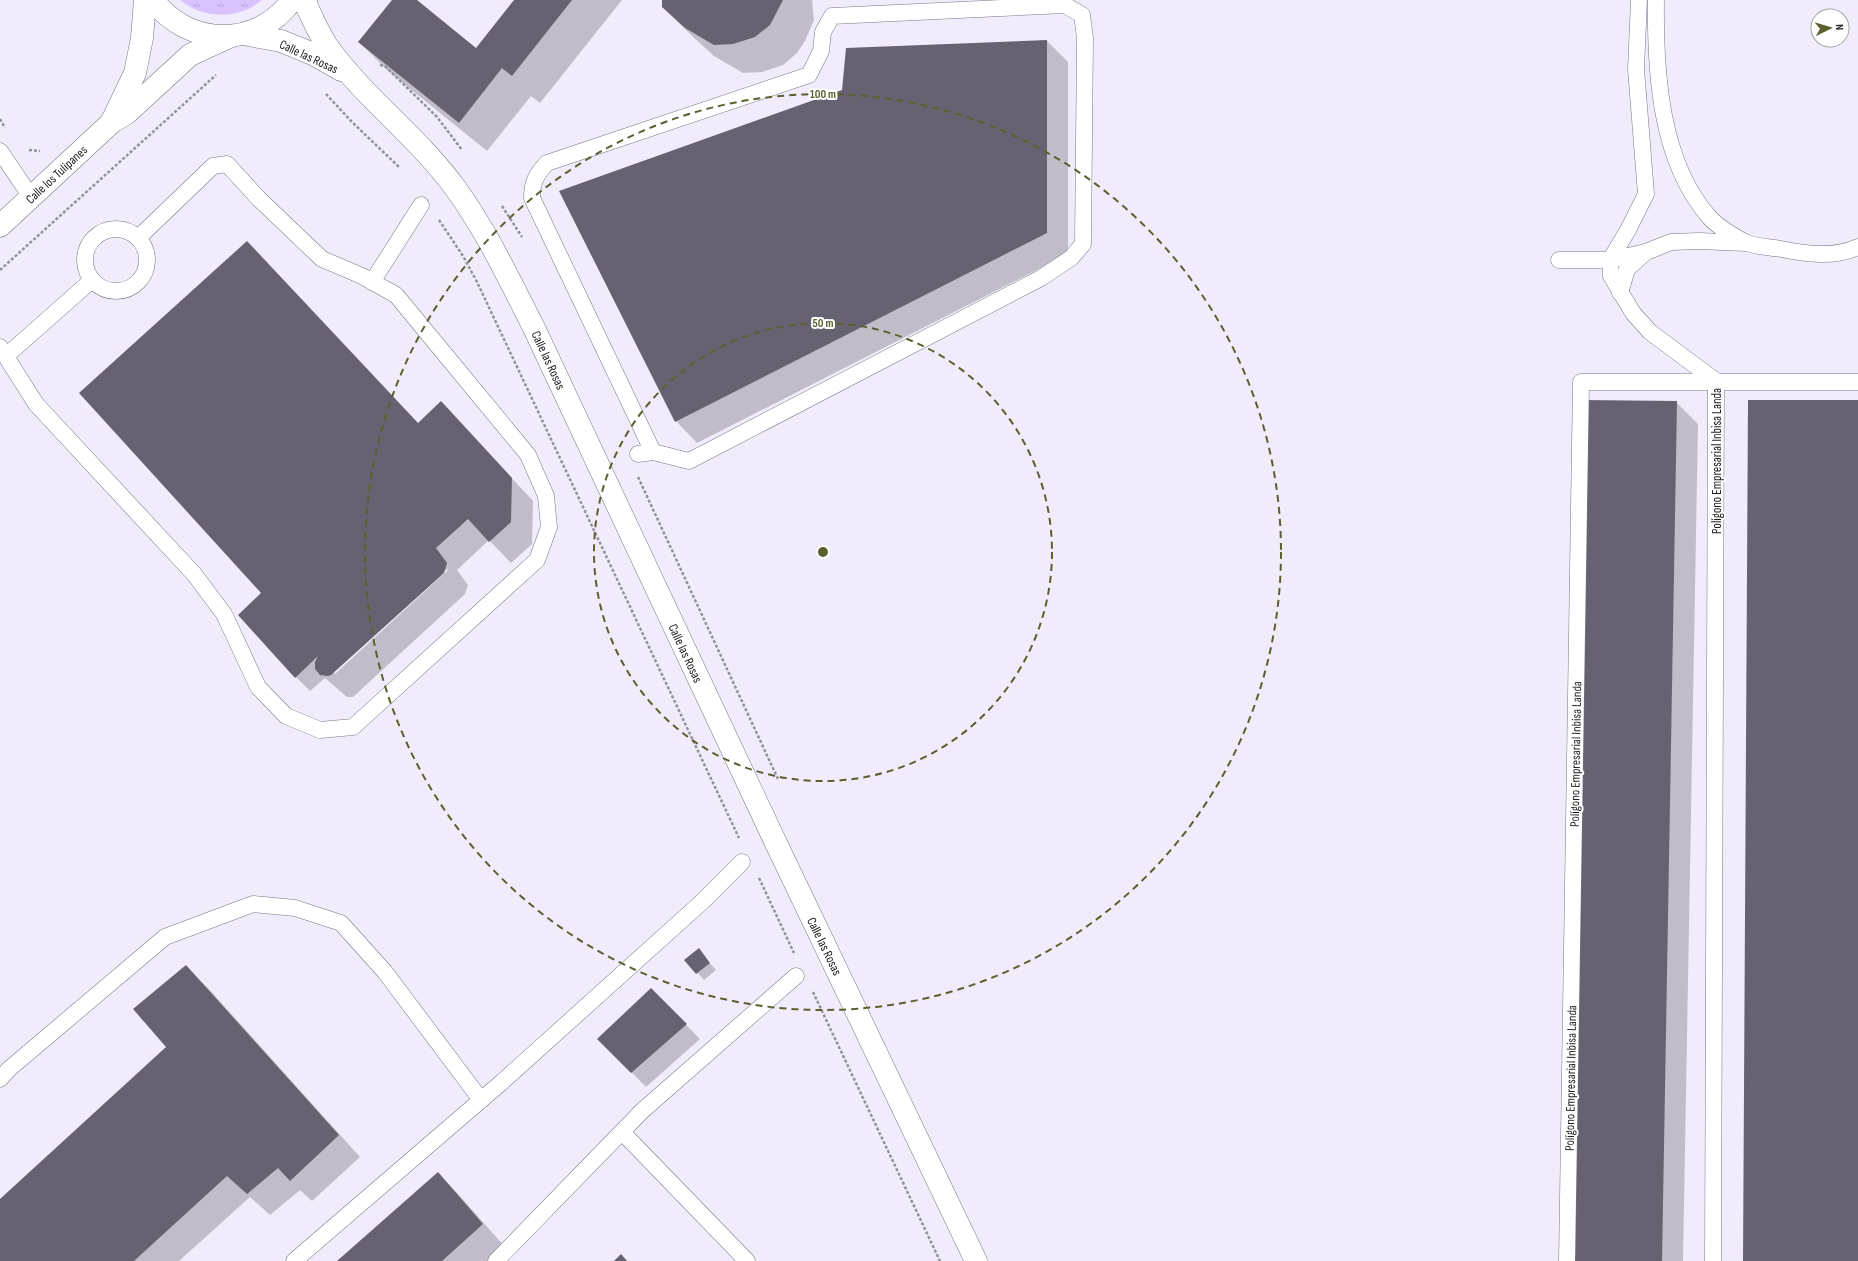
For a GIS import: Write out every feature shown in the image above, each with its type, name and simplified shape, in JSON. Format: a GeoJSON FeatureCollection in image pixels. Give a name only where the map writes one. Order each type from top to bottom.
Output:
{"type":"FeatureCollection","features":[{"type":"Feature","properties":{"kind":"street","name":"Calle los Tulipanes"},"geometry":{"type":"LineString","coordinates":[[112,122],[135,73],[142,38],[145,0]]}},
{"type":"Feature","properties":{"kind":"street","name":"Calle las Rosas"},"geometry":{"type":"LineString","coordinates":[[153,0],[161,11],[182,27],[206,35],[237,35],[281,41],[313,54],[351,76]]}},
{"type":"Feature","properties":{"kind":"street","name":"Calle los Tulipanes"},"geometry":{"type":"LineString","coordinates":[[0,226],[112,122],[127,113],[190,56],[270,22],[292,0]]}},
{"type":"Feature","properties":{"kind":"street","name":"Calle las Rosas"},"geometry":{"type":"LineString","coordinates":[[306,0],[306,7],[328,48],[351,76],[419,145],[456,188],[495,250],[551,364],[747,783],[976,1261]]}},
{"type":"Feature","properties":{"kind":"lane"},"geometry":{"type":"LineString","coordinates":[[1639,0],[1636,69],[1646,194],[1628,230],[1610,260],[1611,276],[1633,313],[1650,332],[1716,381]]}},
{"type":"Feature","properties":{"kind":"lane"},"geometry":{"type":"LineString","coordinates":[[1656,0],[1658,77],[1671,145],[1688,187],[1711,220],[1746,242]]}},
{"type":"Feature","properties":{"kind":"lane"},"geometry":{"type":"LineString","coordinates":[[1065,5],[1082,15],[1085,38],[1084,244],[1071,258],[1041,278],[689,461],[646,453],[532,198],[532,185],[538,173],[546,163],[809,75],[821,51],[823,32],[832,16],[1065,5]]}},
{"type":"Feature","properties":{"kind":"lane"},"geometry":{"type":"LineString","coordinates":[[0,151],[31,197]]}},
{"type":"Feature","properties":{"kind":"lane"},"geometry":{"type":"LineString","coordinates":[[92,280],[3,352],[36,404],[194,574],[224,614],[258,687],[286,716],[320,730],[353,727],[537,560],[549,527],[546,496],[528,455],[396,295],[322,259],[259,198],[227,164],[213,166],[138,238]]}},
{"type":"Feature","properties":{"kind":"lane"},"geometry":{"type":"LineString","coordinates":[[372,282],[421,205]]}},
{"type":"Feature","properties":{"kind":"lane"},"geometry":{"type":"LineString","coordinates":[[112,229],[130,232],[138,238],[144,246],[147,256],[147,266],[144,276],[137,284],[129,289],[119,292],[109,291],[100,287],[92,280],[85,263],[86,253],[96,237],[103,232],[112,229]]}},
{"type":"Feature","properties":{"kind":"lane"},"geometry":{"type":"LineString","coordinates":[[1559,260],[1610,260],[1646,252],[1671,242],[1746,242],[1793,251],[1827,255],[1858,247]]}},
{"type":"Feature","properties":{"kind":"lane"},"geometry":{"type":"LineString","coordinates":[[1620,293],[1627,269],[1646,252]]}},
{"type":"Feature","properties":{"kind":"lane","name":"Polígono Empresarial Inbisa Landa"},"geometry":{"type":"LineString","coordinates":[[1713,1261],[1716,381]]}},
{"type":"Feature","properties":{"kind":"lane","name":"Polígono Empresarial Inbisa Landa"},"geometry":{"type":"LineString","coordinates":[[1567,1261],[1581,382],[1858,382]]}},
{"type":"Feature","properties":{"kind":"lane"},"geometry":{"type":"LineString","coordinates":[[294,1261],[481,1100],[703,901],[742,862]]}},
{"type":"Feature","properties":{"kind":"lane"},"geometry":{"type":"LineString","coordinates":[[0,1079],[9,1069],[165,937],[253,904],[295,908],[341,923],[385,972],[481,1100]]}},
{"type":"Feature","properties":{"kind":"lane"},"geometry":{"type":"LineString","coordinates":[[496,1261],[642,1111],[796,976]]}},
{"type":"Feature","properties":{"kind":"lane"},"geometry":{"type":"LineString","coordinates":[[622,1132],[747,1261]]}},
{"type":"Feature","properties":{"kind":"path"},"geometry":{"type":"LineString","coordinates":[[25,150],[45,152]]}},
{"type":"Feature","properties":{"kind":"path"},"geometry":{"type":"LineString","coordinates":[[438,218],[463,256],[477,282],[741,842]]}},
{"type":"Feature","properties":{"kind":"path"},"geometry":{"type":"LineString","coordinates":[[757,874],[796,957]]}},
{"type":"Feature","properties":{"kind":"path"},"geometry":{"type":"LineString","coordinates":[[809,985],[940,1261]]}},
{"type":"Feature","properties":{"kind":"shaded area"},"geometry":{"type":"Polygon","coordinates":[[[0,0],[1858,0],[1858,1261],[0,1261],[0,0]]]}},
{"type":"Feature","properties":{"kind":"green space"},"geometry":{"type":"Polygon","coordinates":[[[180,0],[262,0],[252,7],[238,13],[220,15],[195,9],[180,0]]]}},
{"type":"Feature","properties":{"kind":"building"},"geometry":{"type":"Polygon","coordinates":[[[392,0],[417,0],[476,48],[514,0],[572,0],[512,76],[502,68],[459,123],[358,42],[392,0]]]}},
{"type":"Feature","properties":{"kind":"building"},"geometry":{"type":"Polygon","coordinates":[[[662,0],[783,0],[770,25],[755,37],[733,44],[714,45],[685,28],[662,7],[662,0]]]}},
{"type":"Feature","properties":{"kind":"building"},"geometry":{"type":"Polygon","coordinates":[[[1047,40],[1047,233],[675,422],[559,191],[842,90],[846,48],[1047,40]]]}},
{"type":"Feature","properties":{"kind":"building"},"geometry":{"type":"Polygon","coordinates":[[[247,241],[418,423],[441,401],[512,478],[511,522],[489,542],[468,519],[436,548],[447,563],[444,573],[331,675],[328,676],[320,675],[315,669],[315,662],[318,656],[295,678],[238,615],[261,593],[79,393],[247,241]]]}},
{"type":"Feature","properties":{"kind":"building"},"geometry":{"type":"Polygon","coordinates":[[[1582,400],[1677,401],[1662,1261],[1575,1261],[1582,400]]]}},
{"type":"Feature","properties":{"kind":"building"},"geometry":{"type":"Polygon","coordinates":[[[1748,400],[1858,400],[1858,1261],[1743,1261],[1748,400]]]}},
{"type":"Feature","properties":{"kind":"building"},"geometry":{"type":"Polygon","coordinates":[[[699,948],[710,963],[696,974],[684,960],[699,948]]]}},
{"type":"Feature","properties":{"kind":"building"},"geometry":{"type":"Polygon","coordinates":[[[186,965],[339,1135],[290,1181],[278,1168],[247,1194],[227,1176],[134,1261],[0,1261],[0,1199],[166,1047],[133,1009],[186,965]]]}},
{"type":"Feature","properties":{"kind":"building"},"geometry":{"type":"Polygon","coordinates":[[[651,988],[687,1024],[631,1073],[597,1039],[651,988]]]}},
{"type":"Feature","properties":{"kind":"building"},"geometry":{"type":"Polygon","coordinates":[[[438,1172],[483,1224],[442,1261],[337,1261],[438,1172]]]}},
{"type":"Feature","properties":{"kind":"building"},"geometry":{"type":"Polygon","coordinates":[[[621,1254],[627,1261],[614,1261],[621,1254]]]}}]}
